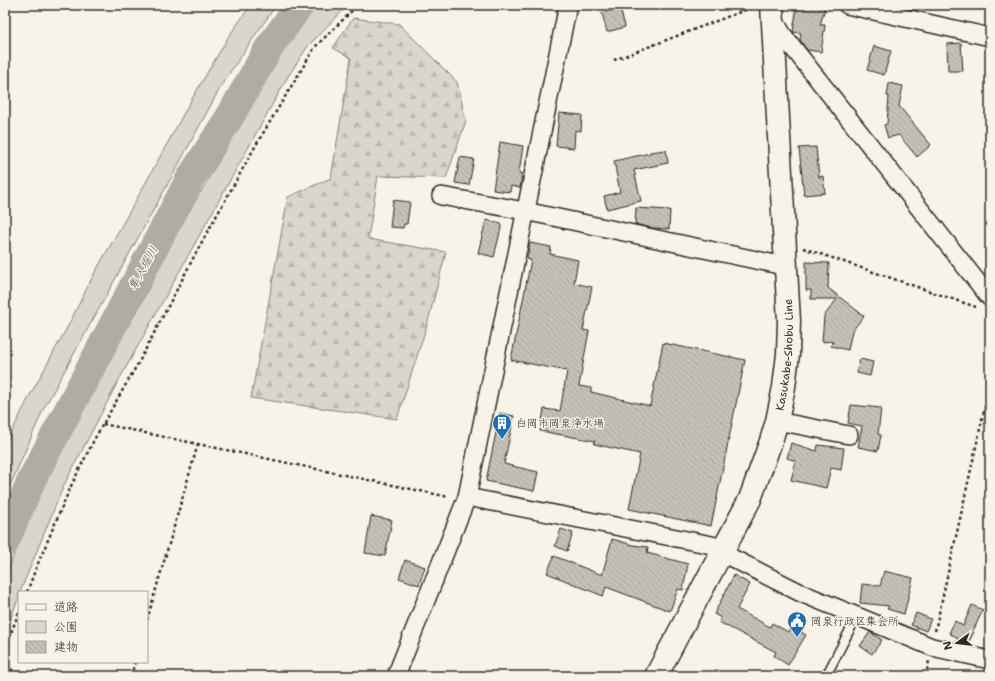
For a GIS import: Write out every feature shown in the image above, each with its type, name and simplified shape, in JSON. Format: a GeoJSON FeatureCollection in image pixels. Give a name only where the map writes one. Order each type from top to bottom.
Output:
{"type":"FeatureCollection","features":[{"type":"Feature","properties":{"kind":"main road","name":"Kasukabe-Shobu Line"},"geometry":{"type":"LineString","coordinates":[[656,676],[750,499],[777,421],[784,387],[788,354],[785,242],[766,8]]}},
{"type":"Feature","properties":{"kind":"street"},"geometry":{"type":"LineString","coordinates":[[396,676],[466,499],[568,5]]}},
{"type":"Feature","properties":{"kind":"street"},"geometry":{"type":"LineString","coordinates":[[847,5],[990,37]]}},
{"type":"Feature","properties":{"kind":"street"},"geometry":{"type":"LineString","coordinates":[[766,8],[783,35],[986,303]]}},
{"type":"Feature","properties":{"kind":"street"},"geometry":{"type":"LineString","coordinates":[[441,196],[526,211],[775,264],[786,268]]}},
{"type":"Feature","properties":{"kind":"street"},"geometry":{"type":"LineString","coordinates":[[777,421],[849,435]]}},
{"type":"Feature","properties":{"kind":"street"},"geometry":{"type":"LineString","coordinates":[[466,499],[712,545],[723,550],[732,558],[801,593],[932,647],[990,660]]}},
{"type":"Feature","properties":{"kind":"lane"},"geometry":{"type":"LineString","coordinates":[[826,676],[857,616]]}},
{"type":"Feature","properties":{"kind":"path"},"geometry":{"type":"LineString","coordinates":[[27,591],[71,486],[103,424],[140,360],[256,145],[315,47],[358,5]]}},
{"type":"Feature","properties":{"kind":"path"},"geometry":{"type":"LineString","coordinates":[[614,60],[766,8]]}},
{"type":"Feature","properties":{"kind":"path"},"geometry":{"type":"LineString","coordinates":[[785,242],[986,303]]}},
{"type":"Feature","properties":{"kind":"path"},"geometry":{"type":"LineString","coordinates":[[926,676],[990,384]]}},
{"type":"Feature","properties":{"kind":"path"},"geometry":{"type":"LineString","coordinates":[[103,424],[466,499]]}},
{"type":"Feature","properties":{"kind":"path"},"geometry":{"type":"LineString","coordinates":[[148,617],[198,444]]}},
{"type":"Feature","properties":{"kind":"path"},"geometry":{"type":"LineString","coordinates":[[5,649],[18,615]]}},
{"type":"Feature","properties":{"kind":"path"},"geometry":{"type":"LineString","coordinates":[[131,676],[135,663]]}},
{"type":"Feature","properties":{"kind":"path"},"geometry":{"type":"LineString","coordinates":[[5,667],[27,676]]}},
{"type":"Feature","properties":{"kind":"green space"},"geometry":{"type":"Polygon","coordinates":[[[251,5],[276,5],[224,81],[44,408],[5,497],[5,445],[29,397],[68,326],[93,276],[190,102],[229,36],[251,5]]]}},
{"type":"Feature","properties":{"kind":"green space"},"geometry":{"type":"Polygon","coordinates":[[[318,5],[348,5],[308,46],[287,78],[114,389],[64,485],[20,591],[18,591],[18,599],[5,635],[5,577],[45,477],[78,417],[95,381],[137,311],[180,227],[263,81],[301,25],[318,5]]]}},
{"type":"Feature","properties":{"kind":"green space"},"geometry":{"type":"Polygon","coordinates":[[[353,18],[399,24],[457,82],[466,121],[446,178],[378,176],[368,239],[446,252],[427,325],[397,419],[251,398],[288,197],[331,178],[351,58],[333,48],[353,18]]]}},
{"type":"Feature","properties":{"kind":"building"},"geometry":{"type":"Polygon","coordinates":[[[797,5],[814,5],[825,8],[820,25],[825,25],[821,52],[807,50],[800,40],[801,33],[793,32],[797,5]]]}},
{"type":"Feature","properties":{"kind":"building"},"geometry":{"type":"Polygon","coordinates":[[[620,8],[625,27],[607,32],[602,13],[620,8]]]}},
{"type":"Feature","properties":{"kind":"building"},"geometry":{"type":"Polygon","coordinates":[[[961,43],[963,71],[948,71],[947,44],[961,43]]]}},
{"type":"Feature","properties":{"kind":"building"},"geometry":{"type":"Polygon","coordinates":[[[874,46],[891,51],[884,75],[867,70],[874,46]]]}},
{"type":"Feature","properties":{"kind":"building"},"geometry":{"type":"Polygon","coordinates":[[[889,83],[903,86],[899,106],[931,145],[917,157],[899,135],[888,138],[884,125],[887,124],[889,96],[887,96],[889,83]]]}},
{"type":"Feature","properties":{"kind":"building"},"geometry":{"type":"Polygon","coordinates":[[[559,113],[582,115],[581,131],[575,130],[574,148],[556,146],[559,113]]]}},
{"type":"Feature","properties":{"kind":"building"},"geometry":{"type":"Polygon","coordinates":[[[500,142],[523,146],[519,173],[522,174],[520,188],[511,186],[510,192],[493,190],[500,142]]]}},
{"type":"Feature","properties":{"kind":"building"},"geometry":{"type":"Polygon","coordinates":[[[816,147],[819,177],[823,176],[825,193],[804,195],[799,148],[816,147]]]}},
{"type":"Feature","properties":{"kind":"building"},"geometry":{"type":"Polygon","coordinates":[[[666,150],[668,163],[634,170],[641,201],[607,209],[604,196],[620,192],[614,161],[650,152],[666,150]]]}},
{"type":"Feature","properties":{"kind":"building"},"geometry":{"type":"Polygon","coordinates":[[[460,157],[474,159],[469,185],[455,183],[460,157]]]}},
{"type":"Feature","properties":{"kind":"building"},"geometry":{"type":"Polygon","coordinates":[[[393,200],[410,202],[407,224],[404,224],[403,228],[390,227],[393,200]]]}},
{"type":"Feature","properties":{"kind":"building"},"geometry":{"type":"Polygon","coordinates":[[[636,208],[670,210],[669,229],[652,228],[635,224],[636,208]]]}},
{"type":"Feature","properties":{"kind":"building"},"geometry":{"type":"Polygon","coordinates":[[[486,220],[502,224],[494,257],[478,253],[486,220]]]}},
{"type":"Feature","properties":{"kind":"building"},"geometry":{"type":"Polygon","coordinates":[[[530,243],[551,247],[550,254],[578,260],[574,283],[592,287],[583,330],[589,331],[579,386],[591,388],[591,392],[650,406],[663,343],[745,360],[711,526],[629,509],[640,454],[594,444],[595,441],[540,431],[544,409],[560,411],[567,371],[511,360],[531,260],[527,259],[530,243]]]}},
{"type":"Feature","properties":{"kind":"building"},"geometry":{"type":"Polygon","coordinates":[[[806,262],[829,263],[828,288],[864,316],[852,331],[848,350],[831,346],[833,341],[822,342],[824,316],[837,299],[811,299],[811,290],[806,290],[806,262]]]}},
{"type":"Feature","properties":{"kind":"building"},"geometry":{"type":"Polygon","coordinates":[[[860,359],[873,362],[870,376],[857,373],[860,359]]]}},
{"type":"Feature","properties":{"kind":"building"},"geometry":{"type":"Polygon","coordinates":[[[851,405],[881,408],[878,434],[881,435],[878,451],[858,447],[862,426],[848,423],[851,405]]]}},
{"type":"Feature","properties":{"kind":"building","name":"白岡市岡泉浄水場"},"geometry":{"type":"Polygon","coordinates":[[[500,413],[514,416],[504,464],[538,472],[534,491],[486,481],[500,413]]]}},
{"type":"Feature","properties":{"kind":"building"},"geometry":{"type":"Polygon","coordinates":[[[791,443],[817,451],[818,445],[844,448],[841,470],[831,468],[826,488],[791,480],[796,461],[787,458],[791,443]]]}},
{"type":"Feature","properties":{"kind":"building"},"geometry":{"type":"Polygon","coordinates":[[[371,516],[392,520],[385,556],[365,553],[371,516]]]}},
{"type":"Feature","properties":{"kind":"building"},"geometry":{"type":"Polygon","coordinates":[[[561,529],[573,533],[567,551],[555,546],[561,529]]]}},
{"type":"Feature","properties":{"kind":"building"},"geometry":{"type":"Polygon","coordinates":[[[612,539],[633,545],[648,547],[647,553],[688,564],[683,590],[678,589],[670,611],[606,587],[603,596],[547,573],[554,556],[602,575],[612,539]]]}},
{"type":"Feature","properties":{"kind":"building"},"geometry":{"type":"Polygon","coordinates":[[[405,560],[425,567],[419,585],[399,578],[405,560]]]}},
{"type":"Feature","properties":{"kind":"building"},"geometry":{"type":"Polygon","coordinates":[[[884,571],[913,578],[904,614],[887,609],[889,606],[860,603],[862,584],[880,586],[884,571]]]}},
{"type":"Feature","properties":{"kind":"building"},"geometry":{"type":"Polygon","coordinates":[[[734,575],[750,584],[737,609],[770,627],[772,623],[788,632],[792,626],[806,635],[788,665],[774,656],[776,652],[719,622],[721,618],[714,614],[734,575]]]}},
{"type":"Feature","properties":{"kind":"building"},"geometry":{"type":"Polygon","coordinates":[[[972,605],[983,610],[973,631],[974,632],[967,645],[956,642],[958,638],[949,633],[955,621],[963,626],[972,605]]]}},
{"type":"Feature","properties":{"kind":"building"},"geometry":{"type":"Polygon","coordinates":[[[916,613],[931,619],[926,631],[911,625],[916,613]]]}},
{"type":"Feature","properties":{"kind":"building"},"geometry":{"type":"Polygon","coordinates":[[[870,632],[882,640],[872,654],[860,646],[870,632]]]}},
{"type":"Feature","properties":{"kind":"waterway","name":"隼人堀川"},"geometry":{"type":"LineString","coordinates":[[5,542],[32,479],[191,177],[229,118],[270,46],[300,5]]}},
{"type":"Feature","properties":{"kind":"place","name":"白岡市岡泉浄水場"},"geometry":{"type":"Point","coordinates":[502,440]}},
{"type":"Feature","properties":{"kind":"place","name":"岡泉行政区集会所"},"geometry":{"type":"Point","coordinates":[797,638]}}]}
